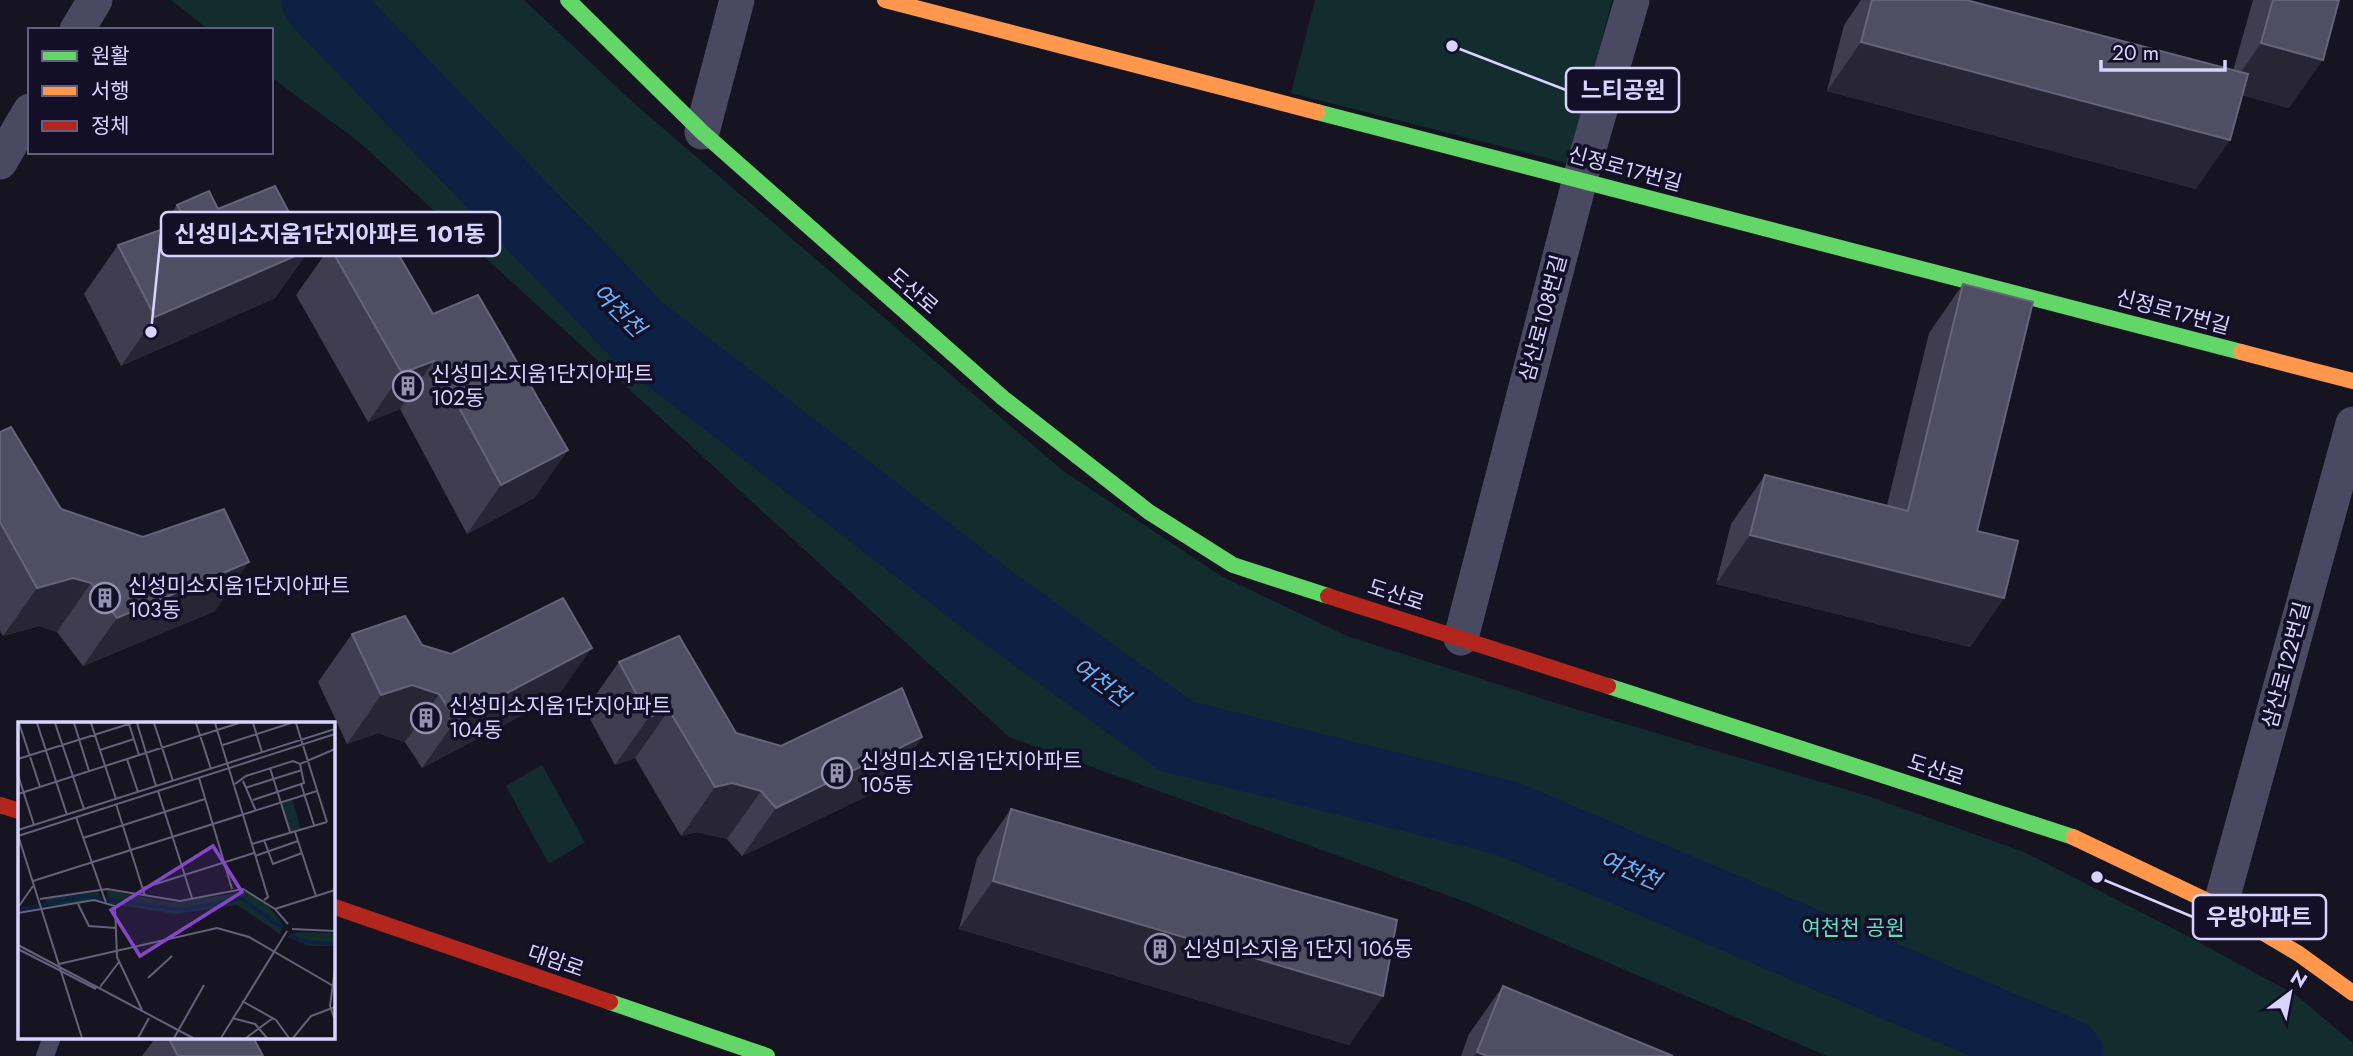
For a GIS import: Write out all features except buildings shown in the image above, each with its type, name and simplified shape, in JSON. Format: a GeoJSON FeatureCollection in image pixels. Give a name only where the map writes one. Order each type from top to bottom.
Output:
{"type":"FeatureCollection","features":[{"type":"Feature","properties":{"kind":"main road","name":"도산로"},"geometry":{"type":"LineString","coordinates":[[568,0],[702,132],[1003,398],[1149,512],[1233,565],[2067,834],[2220,907],[2299,954],[2353,993]]}},
{"type":"Feature","properties":{"kind":"main road","name":"신정로17번길"},"geometry":{"type":"LineString","coordinates":[[885,0],[2353,381]]}},
{"type":"Feature","properties":{"kind":"main road"},"geometry":{"type":"LineString","coordinates":[[0,805],[18,811]]}},
{"type":"Feature","properties":{"kind":"main road","name":"대암로"},"geometry":{"type":"LineString","coordinates":[[334,907],[767,1056]]}},
{"type":"Feature","properties":{"kind":"street"},"geometry":{"type":"LineString","coordinates":[[78,28],[94,0]]}},
{"type":"Feature","properties":{"kind":"street"},"geometry":{"type":"LineString","coordinates":[[702,132],[737,0]]}},
{"type":"Feature","properties":{"kind":"street","name":"삼산로108번길"},"geometry":{"type":"LineString","coordinates":[[1461,638],[1580,179],[1632,0]]}},
{"type":"Feature","properties":{"kind":"street"},"geometry":{"type":"LineString","coordinates":[[0,162],[28,114]]}},
{"type":"Feature","properties":{"kind":"street","name":"삼산로122번길"},"geometry":{"type":"LineString","coordinates":[[2220,907],[2353,424]]}},
{"type":"Feature","properties":{"kind":"lane"},"geometry":{"type":"LineString","coordinates":[[45,1056],[52,1038]]}},
{"type":"Feature","properties":{"kind":"green space","name":"여천천 공원"},"geometry":{"type":"Polygon","coordinates":[[[171,0],[524,0],[637,106],[1062,470],[1221,576],[1347,636],[1575,709],[1868,796],[2024,852],[2296,995],[2353,1043],[2353,1056],[1827,1056],[1466,902],[1009,737],[359,142],[273,78],[273,28],[206,28],[171,0]]]}},
{"type":"Feature","properties":{"kind":"green space"},"geometry":{"type":"Polygon","coordinates":[[[1315,0],[1612,0],[1570,164],[1291,93],[1315,0]]]}},
{"type":"Feature","properties":{"kind":"green space"},"geometry":{"type":"Polygon","coordinates":[[[542,765],[585,842],[549,864],[506,786],[542,765]]]}},
{"type":"Feature","properties":{"kind":"waterway","name":"여천천"},"geometry":{"type":"LineString","coordinates":[[319,0],[638,331],[989,601],[1176,736],[1509,819],[2066,1056]]}},
{"type":"Feature","properties":{"kind":"traffic: fast"},"geometry":{"type":"LineString","coordinates":[[568,0],[702,132],[1003,398],[1149,512],[1233,565],[1328,596]]}},
{"type":"Feature","properties":{"kind":"traffic: fast"},"geometry":{"type":"LineString","coordinates":[[1317,112],[2241,352]]}},
{"type":"Feature","properties":{"kind":"traffic: fast"},"geometry":{"type":"LineString","coordinates":[[1608,686],[2073,837]]}},
{"type":"Feature","properties":{"kind":"traffic: fast"},"geometry":{"type":"LineString","coordinates":[[610,1002],[767,1056]]}},
{"type":"Feature","properties":{"kind":"traffic: slow"},"geometry":{"type":"LineString","coordinates":[[885,0],[1317,112]]}},
{"type":"Feature","properties":{"kind":"traffic: slow"},"geometry":{"type":"LineString","coordinates":[[2241,352],[2353,381]]}},
{"type":"Feature","properties":{"kind":"traffic: slow"},"geometry":{"type":"LineString","coordinates":[[2073,837],[2220,907],[2299,954],[2353,993]]}},
{"type":"Feature","properties":{"kind":"traffic: jam"},"geometry":{"type":"LineString","coordinates":[[1328,596],[1608,686]]}},
{"type":"Feature","properties":{"kind":"traffic: jam"},"geometry":{"type":"LineString","coordinates":[[0,805],[18,811]]}},
{"type":"Feature","properties":{"kind":"traffic: jam"},"geometry":{"type":"LineString","coordinates":[[334,907],[610,1002]]}},
{"type":"Feature","properties":{"kind":"place","name":"느티공원"},"geometry":{"type":"Point","coordinates":[1452,46]}},
{"type":"Feature","properties":{"kind":"place","name":"신성미소지움1단지아파트 101동"},"geometry":{"type":"Point","coordinates":[151,332]}},
{"type":"Feature","properties":{"kind":"place","name":"신성미소지움1단지아파트 102동"},"geometry":{"type":"Point","coordinates":[408,386]}},
{"type":"Feature","properties":{"kind":"place","name":"신성미소지움1단지아파트 103동"},"geometry":{"type":"Point","coordinates":[105,598]}},
{"type":"Feature","properties":{"kind":"place","name":"신성미소지움1단지아파트 104동"},"geometry":{"type":"Point","coordinates":[426,718]}},
{"type":"Feature","properties":{"kind":"place","name":"신성미소지움1단지아파트 105동"},"geometry":{"type":"Point","coordinates":[837,773]}},
{"type":"Feature","properties":{"kind":"place","name":"우방아파트"},"geometry":{"type":"Point","coordinates":[2097,877]}},
{"type":"Feature","properties":{"kind":"place","name":"신성미소지움 1단지 106동"},"geometry":{"type":"Point","coordinates":[1160,949]}}]}
